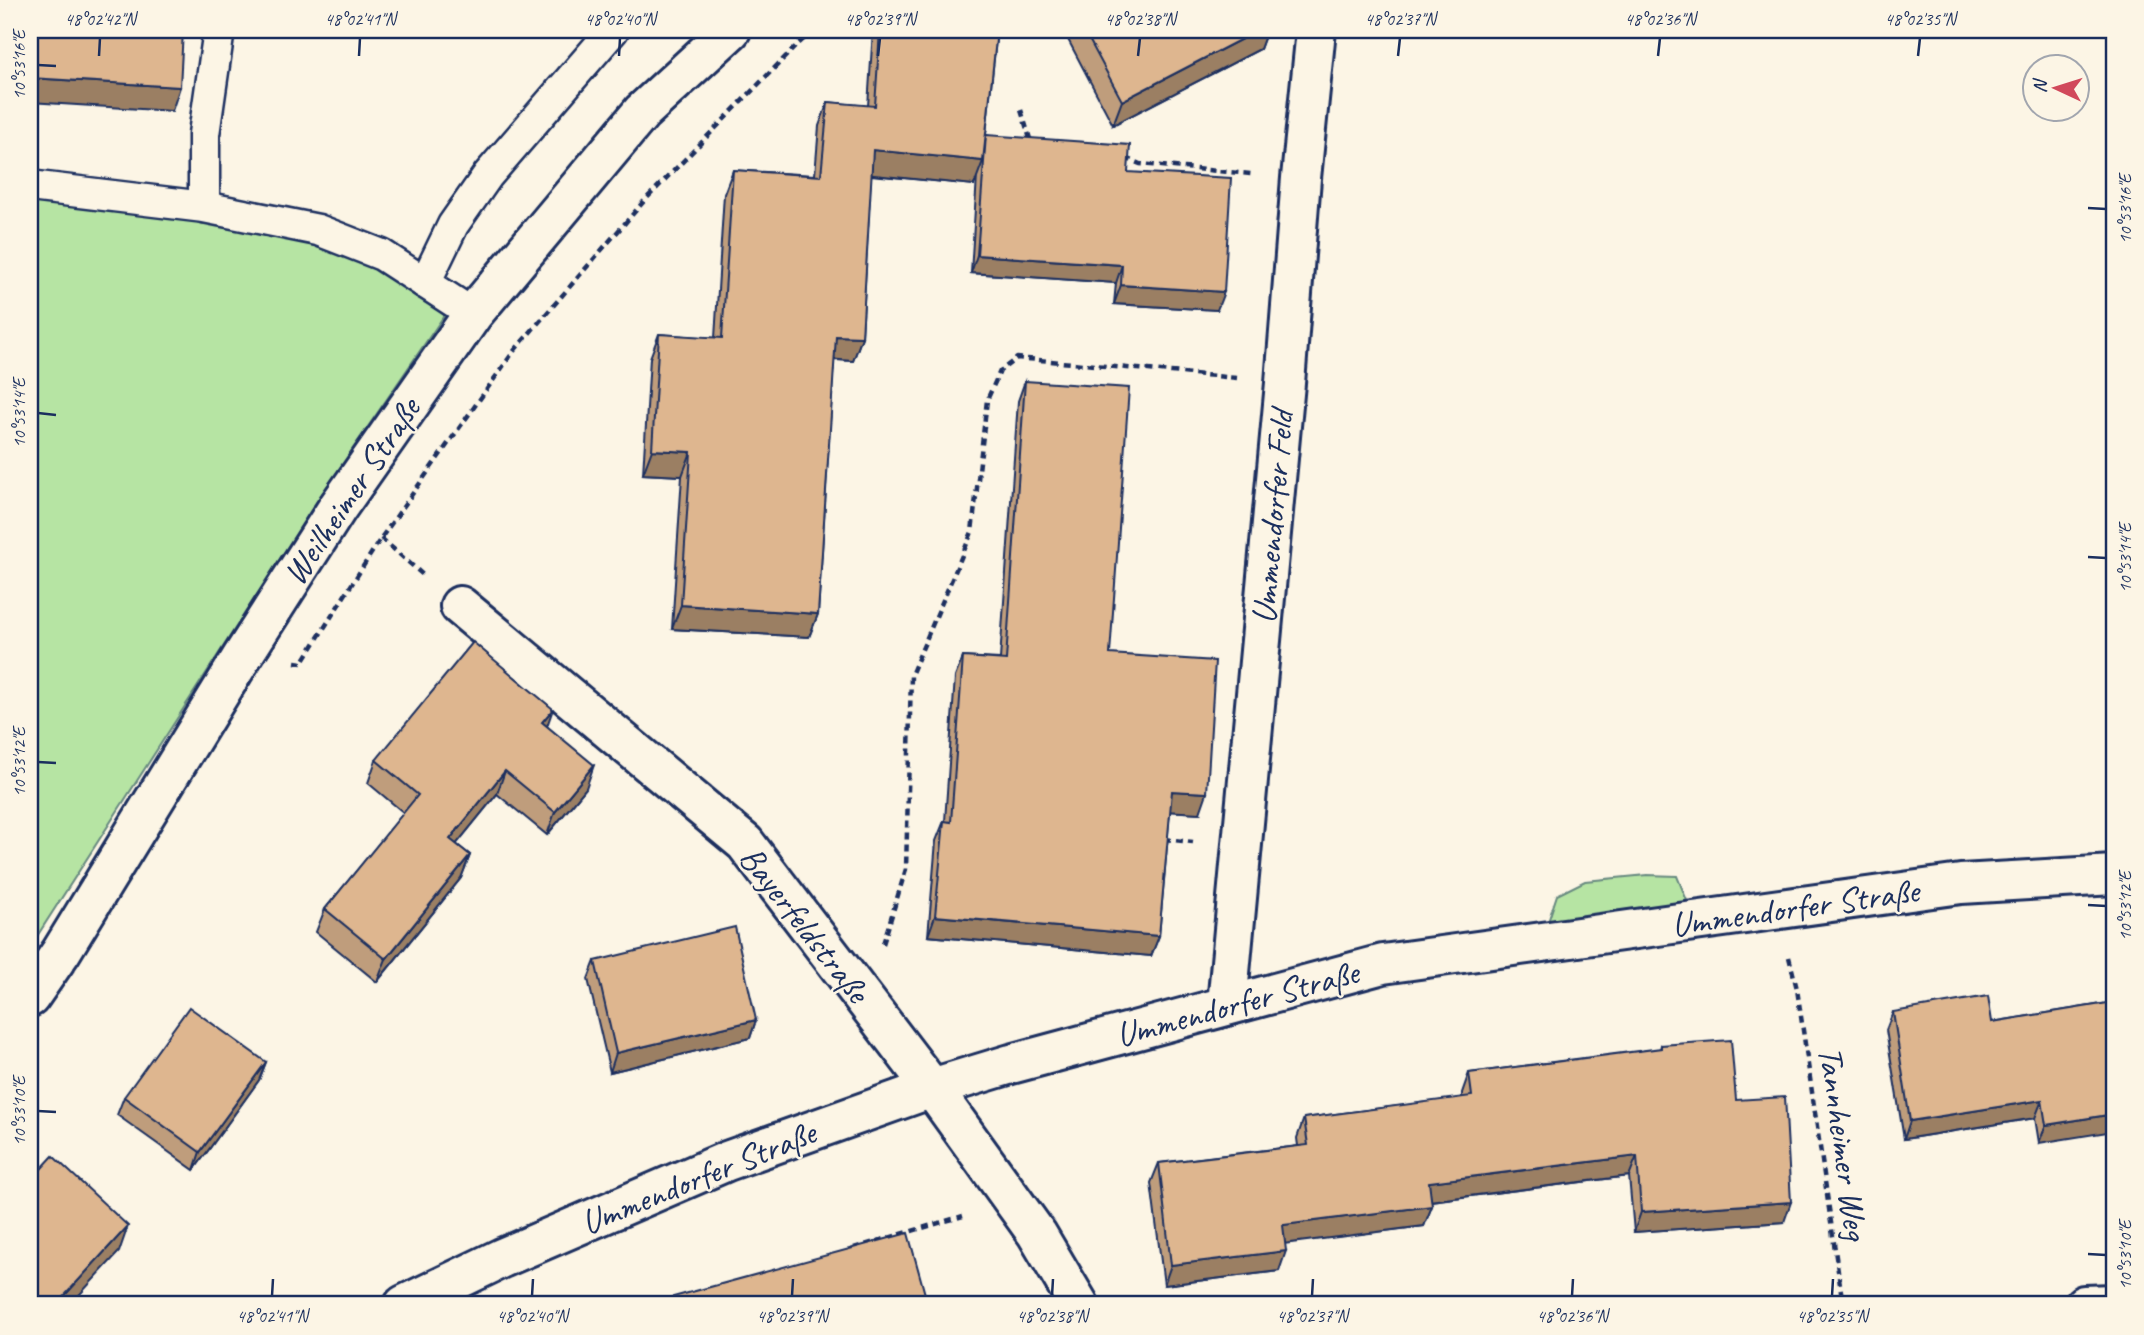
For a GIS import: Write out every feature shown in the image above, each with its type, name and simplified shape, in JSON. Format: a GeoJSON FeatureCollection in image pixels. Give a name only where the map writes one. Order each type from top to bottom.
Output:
{"type":"FeatureCollection","features":[{"type":"Feature","properties":{"kind":"street","name":"Weilheimer Straße"},"geometry":{"type":"LineString","coordinates":[[30,997],[61,952],[242,657],[338,507],[473,314],[642,112],[731,30]]}},
{"type":"Feature","properties":{"kind":"street","name":"Ummendorfer Feld"},"geometry":{"type":"LineString","coordinates":[[1227,1005],[1316,30]]}},
{"type":"Feature","properties":{"kind":"street","name":"Bayerfeldstraße"},"geometry":{"type":"LineString","coordinates":[[460,606],[744,843],[932,1088],[1037,1234],[1079,1305]]}},
{"type":"Feature","properties":{"kind":"street","name":"Ummendorfer Straße"},"geometry":{"type":"LineString","coordinates":[[404,1305],[502,1258],[727,1161],[932,1088],[1011,1064],[1383,964],[1961,884],[2114,875]]}},
{"type":"Feature","properties":{"kind":"street"},"geometry":{"type":"LineString","coordinates":[[2084,1305],[2114,1304]]}},
{"type":"Feature","properties":{"kind":"lane"},"geometry":{"type":"LineString","coordinates":[[204,207],[204,134],[219,30]]}},
{"type":"Feature","properties":{"kind":"lane"},"geometry":{"type":"LineString","coordinates":[[425,283],[453,225],[488,175],[613,30]]}},
{"type":"Feature","properties":{"kind":"lane"},"geometry":{"type":"LineString","coordinates":[[30,186],[204,207],[318,230],[382,255],[473,314]]}},
{"type":"Feature","properties":{"kind":"path"},"geometry":{"type":"LineString","coordinates":[[242,657],[302,663],[381,538],[514,351],[645,200],[814,30]]}},
{"type":"Feature","properties":{"kind":"path"},"geometry":{"type":"LineString","coordinates":[[1021,110],[1029,142],[1041,143]]}},
{"type":"Feature","properties":{"kind":"path"},"geometry":{"type":"LineString","coordinates":[[1121,156],[1140,164],[1301,178]]}},
{"type":"Feature","properties":{"kind":"path"},"geometry":{"type":"LineString","coordinates":[[851,982],[885,941],[906,870],[911,675],[972,532],[987,400],[1000,372],[1017,358],[1285,383]]}},
{"type":"Feature","properties":{"kind":"path"},"geometry":{"type":"LineString","coordinates":[[381,538],[460,606]]}},
{"type":"Feature","properties":{"kind":"path"},"geometry":{"type":"LineString","coordinates":[[1160,839],[1241,847]]}},
{"type":"Feature","properties":{"kind":"path","name":"Tannheimer Weg"},"geometry":{"type":"LineString","coordinates":[[1797,989],[1843,1305]]}},
{"type":"Feature","properties":{"kind":"path"},"geometry":{"type":"LineString","coordinates":[[842,1251],[1013,1201]]}},
{"type":"Feature","properties":{"kind":"green space"},"geometry":{"type":"Polygon","coordinates":[[[30,198],[276,214],[452,304],[317,501],[30,947],[30,198]]]}},
{"type":"Feature","properties":{"kind":"green space"},"geometry":{"type":"Polygon","coordinates":[[[1647,875],[1677,876],[1690,908],[1546,928],[1557,895],[1585,881],[1647,875]]]}},
{"type":"Feature","properties":{"kind":"building"},"geometry":{"type":"Polygon","coordinates":[[[30,30],[183,30],[180,87],[30,78],[30,30]]]}},
{"type":"Feature","properties":{"kind":"building"},"geometry":{"type":"Polygon","coordinates":[[[880,30],[997,30],[983,161],[873,150],[862,337],[836,336],[818,614],[681,605],[691,452],[652,450],[659,334],[722,338],[733,170],[821,176],[828,102],[875,106],[880,30]]]}},
{"type":"Feature","properties":{"kind":"building"},"geometry":{"type":"Polygon","coordinates":[[[1084,30],[1259,30],[1122,101],[1084,30]]]}},
{"type":"Feature","properties":{"kind":"building"},"geometry":{"type":"Polygon","coordinates":[[[986,135],[1130,145],[1128,172],[1231,178],[1224,292],[1121,285],[1122,265],[977,255],[986,135]]]}},
{"type":"Feature","properties":{"kind":"building"},"geometry":{"type":"Polygon","coordinates":[[[1025,381],[1129,388],[1110,654],[1215,661],[1207,793],[1172,791],[1159,936],[935,916],[944,821],[951,822],[963,657],[1006,660],[1025,381]]]}},
{"type":"Feature","properties":{"kind":"building"},"geometry":{"type":"Polygon","coordinates":[[[473,642],[553,709],[542,722],[594,765],[555,812],[505,771],[450,839],[470,855],[386,959],[325,909],[418,795],[376,760],[473,642]]]}},
{"type":"Feature","properties":{"kind":"building"},"geometry":{"type":"Polygon","coordinates":[[[735,927],[756,1020],[616,1053],[595,961],[735,927]]]}},
{"type":"Feature","properties":{"kind":"building"},"geometry":{"type":"Polygon","coordinates":[[[1988,996],[1992,1022],[2114,1002],[2114,1114],[2046,1125],[2042,1100],[1910,1121],[1893,1012],[1988,996]]]}},
{"type":"Feature","properties":{"kind":"building"},"geometry":{"type":"Polygon","coordinates":[[[189,1007],[266,1062],[200,1152],[124,1097],[189,1007]]]}},
{"type":"Feature","properties":{"kind":"building"},"geometry":{"type":"Polygon","coordinates":[[[1731,1040],[1736,1100],[1785,1097],[1791,1202],[1641,1212],[1637,1156],[1429,1182],[1432,1206],[1283,1225],[1286,1251],[1171,1265],[1159,1163],[1308,1145],[1304,1118],[1472,1096],[1469,1073],[1661,1048],[1661,1045],[1731,1040]]]}},
{"type":"Feature","properties":{"kind":"building"},"geometry":{"type":"Polygon","coordinates":[[[53,1156],[128,1226],[56,1305],[30,1305],[30,1181],[53,1156]]]}},
{"type":"Feature","properties":{"kind":"building"},"geometry":{"type":"Polygon","coordinates":[[[908,1233],[928,1305],[644,1305],[908,1233]]]}}]}
